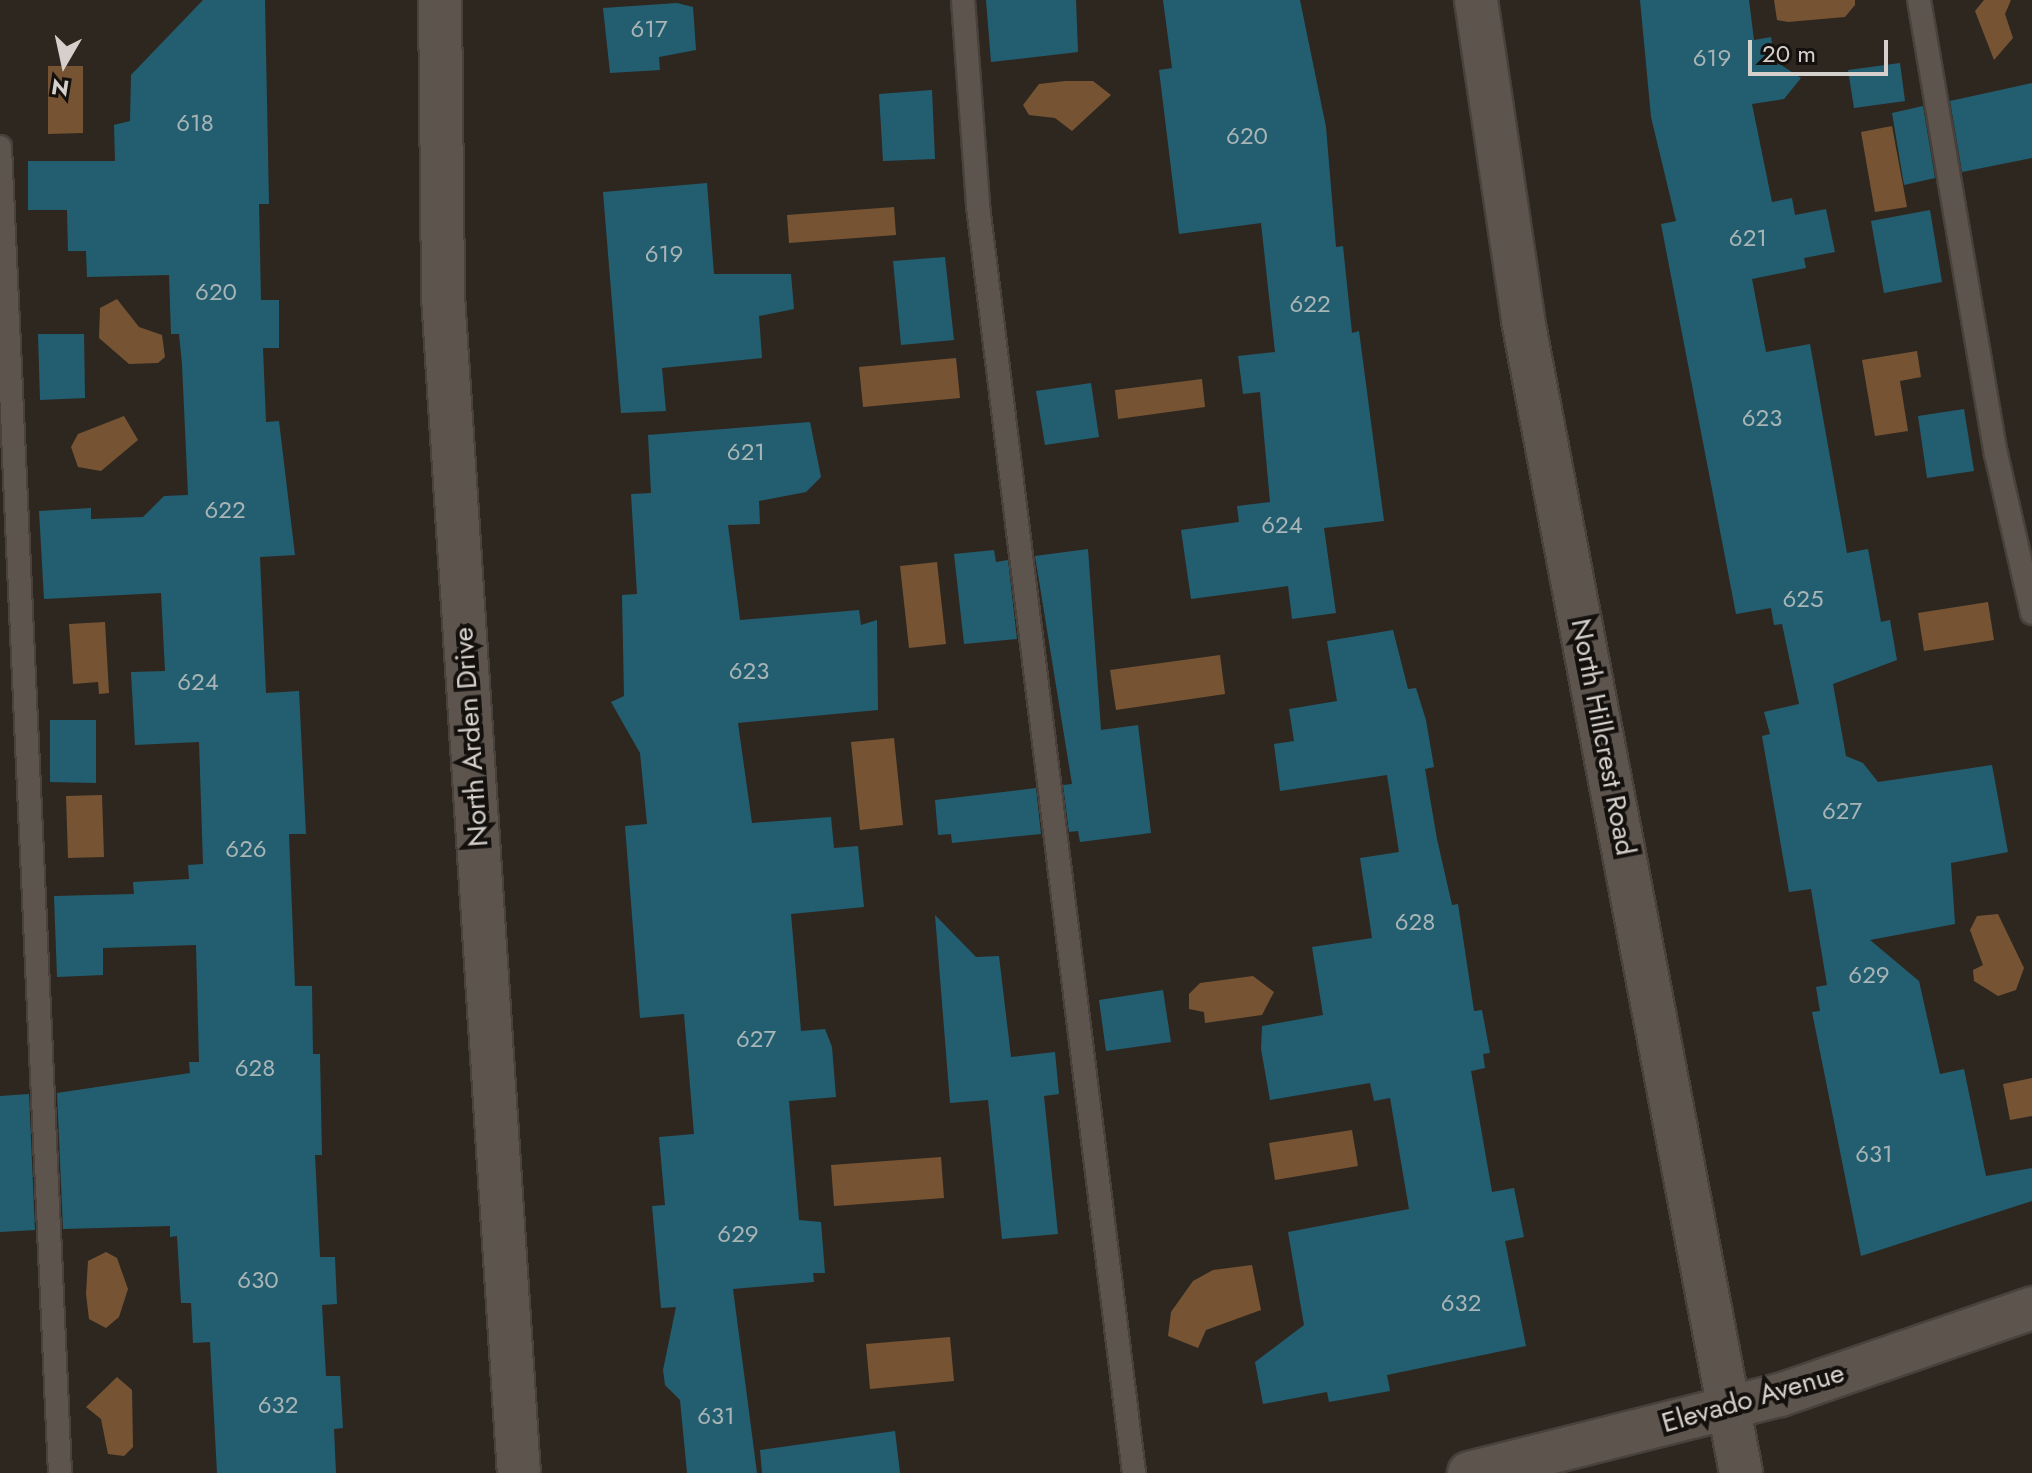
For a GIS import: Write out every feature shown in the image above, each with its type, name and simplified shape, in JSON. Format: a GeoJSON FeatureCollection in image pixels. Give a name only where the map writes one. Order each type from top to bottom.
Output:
{"type":"FeatureCollection","features":[{"type":"Feature","properties":{"kind":"street","name":"North Arden Drive"},"geometry":{"type":"LineString","coordinates":[[440,0],[443,296],[519,1473]]}},
{"type":"Feature","properties":{"kind":"street","name":"North Hillcrest Road"},"geometry":{"type":"LineString","coordinates":[[1476,0],[1523,320],[1741,1473]]}},
{"type":"Feature","properties":{"kind":"street","name":"Elevado Avenue"},"geometry":{"type":"LineString","coordinates":[[1469,1473],[1730,1407],[2032,1308]]}},
{"type":"Feature","properties":{"kind":"lane"},"geometry":{"type":"LineString","coordinates":[[963,0],[980,222],[1134,1473]]}},
{"type":"Feature","properties":{"kind":"lane"},"geometry":{"type":"LineString","coordinates":[[1919,0],[1996,454],[2032,613]]}},
{"type":"Feature","properties":{"kind":"lane"},"geometry":{"type":"LineString","coordinates":[[0,147],[60,1473]]}},
{"type":"Feature","properties":{"kind":"shaded area"},"geometry":{"type":"Polygon","coordinates":[[[1774,0],[1855,0],[1855,5],[1845,17],[1788,22],[1777,20],[1774,0]]]}},
{"type":"Feature","properties":{"kind":"shaded area"},"geometry":{"type":"Polygon","coordinates":[[[1984,0],[2011,0],[2005,14],[2013,38],[1994,60],[1975,11],[1984,0]]]}},
{"type":"Feature","properties":{"kind":"shaded area"},"geometry":{"type":"Polygon","coordinates":[[[48,66],[83,66],[83,133],[48,134],[48,66]]]}},
{"type":"Feature","properties":{"kind":"shaded area"},"geometry":{"type":"Polygon","coordinates":[[[1093,81],[1111,95],[1072,131],[1055,118],[1029,115],[1023,105],[1039,84],[1093,81]]]}},
{"type":"Feature","properties":{"kind":"shaded area"},"geometry":{"type":"Polygon","coordinates":[[[1892,126],[1907,207],[1875,212],[1861,132],[1892,126]]]}},
{"type":"Feature","properties":{"kind":"shaded area"},"geometry":{"type":"Polygon","coordinates":[[[894,207],[896,235],[789,243],[787,215],[894,207]]]}},
{"type":"Feature","properties":{"kind":"shaded area"},"geometry":{"type":"Polygon","coordinates":[[[117,299],[139,327],[162,335],[165,357],[158,363],[129,364],[99,338],[100,308],[117,299]]]}},
{"type":"Feature","properties":{"kind":"shaded area"},"geometry":{"type":"Polygon","coordinates":[[[1917,351],[1921,377],[1900,381],[1908,431],[1875,436],[1862,360],[1917,351]]]}},
{"type":"Feature","properties":{"kind":"shaded area"},"geometry":{"type":"Polygon","coordinates":[[[956,358],[960,398],[863,407],[859,367],[956,358]]]}},
{"type":"Feature","properties":{"kind":"shaded area"},"geometry":{"type":"Polygon","coordinates":[[[1202,379],[1205,407],[1118,419],[1115,390],[1202,379]]]}},
{"type":"Feature","properties":{"kind":"shaded area"},"geometry":{"type":"Polygon","coordinates":[[[124,416],[138,440],[101,471],[78,467],[71,447],[78,434],[124,416]]]}},
{"type":"Feature","properties":{"kind":"shaded area"},"geometry":{"type":"Polygon","coordinates":[[[937,562],[946,644],[909,648],[900,566],[937,562]]]}},
{"type":"Feature","properties":{"kind":"shaded area"},"geometry":{"type":"Polygon","coordinates":[[[1988,602],[1994,640],[1924,651],[1918,613],[1988,602]]]}},
{"type":"Feature","properties":{"kind":"shaded area"},"geometry":{"type":"Polygon","coordinates":[[[105,622],[109,693],[99,694],[98,682],[73,684],[69,624],[105,622]]]}},
{"type":"Feature","properties":{"kind":"shaded area"},"geometry":{"type":"Polygon","coordinates":[[[1220,655],[1225,694],[1116,710],[1110,670],[1220,655]]]}},
{"type":"Feature","properties":{"kind":"shaded area"},"geometry":{"type":"Polygon","coordinates":[[[894,738],[903,825],[860,830],[851,742],[894,738]]]}},
{"type":"Feature","properties":{"kind":"shaded area"},"geometry":{"type":"Polygon","coordinates":[[[102,795],[104,857],[68,858],[66,796],[102,795]]]}},
{"type":"Feature","properties":{"kind":"shaded area"},"geometry":{"type":"Polygon","coordinates":[[[1998,914],[2024,968],[2016,990],[1998,996],[1974,981],[1973,970],[1983,965],[1970,930],[1977,916],[1998,914]]]}},
{"type":"Feature","properties":{"kind":"shaded area"},"geometry":{"type":"Polygon","coordinates":[[[1253,976],[1274,992],[1262,1015],[1205,1023],[1204,1012],[1189,1009],[1189,994],[1200,983],[1253,976]]]}},
{"type":"Feature","properties":{"kind":"shaded area"},"geometry":{"type":"Polygon","coordinates":[[[2032,1078],[2032,1116],[2010,1120],[2003,1084],[2032,1078]]]}},
{"type":"Feature","properties":{"kind":"shaded area"},"geometry":{"type":"Polygon","coordinates":[[[1352,1130],[1358,1166],[1275,1180],[1269,1143],[1352,1130]]]}},
{"type":"Feature","properties":{"kind":"shaded area"},"geometry":{"type":"Polygon","coordinates":[[[941,1157],[944,1198],[834,1206],[831,1165],[941,1157]]]}},
{"type":"Feature","properties":{"kind":"shaded area"},"geometry":{"type":"Polygon","coordinates":[[[106,1252],[117,1258],[128,1289],[119,1317],[106,1328],[89,1319],[86,1294],[88,1261],[106,1252]]]}},
{"type":"Feature","properties":{"kind":"shaded area"},"geometry":{"type":"Polygon","coordinates":[[[1252,1265],[1261,1310],[1206,1330],[1198,1348],[1168,1336],[1171,1312],[1193,1281],[1213,1270],[1252,1265]]]}},
{"type":"Feature","properties":{"kind":"shaded area"},"geometry":{"type":"Polygon","coordinates":[[[950,1337],[954,1381],[870,1389],[866,1344],[950,1337]]]}},
{"type":"Feature","properties":{"kind":"shaded area"},"geometry":{"type":"Polygon","coordinates":[[[117,1377],[132,1390],[133,1447],[124,1456],[108,1454],[101,1419],[86,1407],[117,1377]]]}},
{"type":"Feature","properties":{"kind":"building"},"geometry":{"type":"Polygon","coordinates":[[[203,0],[265,0],[269,204],[259,204],[261,300],[279,300],[279,348],[263,348],[266,422],[279,421],[295,555],[260,557],[266,693],[299,691],[306,834],[289,834],[295,986],[312,986],[313,1054],[320,1054],[322,1155],[315,1155],[320,1257],[335,1257],[337,1304],[322,1305],[326,1376],[340,1376],[343,1428],[334,1429],[336,1473],[217,1473],[210,1342],[193,1343],[191,1303],[181,1303],[177,1236],[170,1237],[170,1226],[63,1229],[57,1093],[190,1073],[189,1062],[199,1062],[196,945],[103,948],[103,975],[57,977],[54,896],[134,894],[133,882],[189,879],[188,865],[203,864],[199,742],[135,745],[131,672],[165,671],[161,593],[44,599],[39,511],[91,508],[91,519],[143,517],[164,496],[188,495],[182,364],[179,334],[171,334],[169,275],[87,277],[86,251],[68,251],[67,210],[28,210],[28,161],[115,161],[114,125],[130,121],[131,75],[203,0]]]}},
{"type":"Feature","properties":{"kind":"building"},"geometry":{"type":"Polygon","coordinates":[[[986,0],[1076,0],[1078,52],[991,62],[986,0]]]}},
{"type":"Feature","properties":{"kind":"building"},"geometry":{"type":"Polygon","coordinates":[[[1163,0],[1300,0],[1326,127],[1336,247],[1343,246],[1352,333],[1359,331],[1384,521],[1324,528],[1336,613],[1292,619],[1288,586],[1191,599],[1181,530],[1239,522],[1237,506],[1270,502],[1260,392],[1243,394],[1238,356],[1275,352],[1261,223],[1179,234],[1159,70],[1172,68],[1163,0]]]}},
{"type":"Feature","properties":{"kind":"building"},"geometry":{"type":"Polygon","coordinates":[[[1640,0],[1749,0],[1754,40],[1771,37],[1775,61],[1801,78],[1784,99],[1752,104],[1772,202],[1792,198],[1795,215],[1826,209],[1835,252],[1804,258],[1806,268],[1752,279],[1766,352],[1810,344],[1847,553],[1868,549],[1881,622],[1890,620],[1897,660],[1833,684],[1846,756],[1863,763],[1878,782],[1992,765],[2008,852],[1951,863],[1955,924],[1870,940],[1919,981],[1940,1074],[1964,1069],[1986,1176],[2032,1168],[2032,1201],[1861,1256],[1812,1012],[1820,1011],[1816,987],[1827,985],[1811,889],[1789,892],[1762,736],[1770,734],[1764,712],[1799,704],[1782,624],[1774,625],[1771,608],[1736,614],[1661,224],[1676,221],[1651,117],[1640,0]]]}},
{"type":"Feature","properties":{"kind":"building"},"geometry":{"type":"Polygon","coordinates":[[[677,3],[693,7],[696,50],[659,57],[660,70],[610,73],[603,8],[677,3]]]}},
{"type":"Feature","properties":{"kind":"building"},"geometry":{"type":"Polygon","coordinates":[[[1900,63],[1905,101],[1854,108],[1848,70],[1900,63]]]}},
{"type":"Feature","properties":{"kind":"building"},"geometry":{"type":"Polygon","coordinates":[[[2032,83],[2032,158],[1962,172],[1950,101],[2032,83]]]}},
{"type":"Feature","properties":{"kind":"building"},"geometry":{"type":"Polygon","coordinates":[[[932,90],[935,159],[883,161],[879,94],[932,90]]]}},
{"type":"Feature","properties":{"kind":"building"},"geometry":{"type":"Polygon","coordinates":[[[1923,106],[1935,178],[1904,185],[1892,113],[1923,106]]]}},
{"type":"Feature","properties":{"kind":"building"},"geometry":{"type":"Polygon","coordinates":[[[707,183],[714,274],[791,274],[794,309],[759,316],[762,358],[662,368],[666,411],[621,413],[603,192],[707,183]]]}},
{"type":"Feature","properties":{"kind":"building"},"geometry":{"type":"Polygon","coordinates":[[[1930,210],[1942,282],[1884,293],[1871,221],[1930,210]]]}},
{"type":"Feature","properties":{"kind":"building"},"geometry":{"type":"Polygon","coordinates":[[[945,257],[954,340],[901,345],[893,261],[945,257]]]}},
{"type":"Feature","properties":{"kind":"building"},"geometry":{"type":"Polygon","coordinates":[[[38,334],[84,334],[85,398],[40,400],[38,334]]]}},
{"type":"Feature","properties":{"kind":"building"},"geometry":{"type":"Polygon","coordinates":[[[1091,383],[1099,437],[1045,445],[1036,391],[1091,383]]]}},
{"type":"Feature","properties":{"kind":"building"},"geometry":{"type":"Polygon","coordinates":[[[1964,409],[1974,471],[1927,478],[1918,416],[1964,409]]]}},
{"type":"Feature","properties":{"kind":"building"},"geometry":{"type":"Polygon","coordinates":[[[810,422],[821,477],[806,492],[759,501],[760,524],[728,525],[740,620],[859,610],[861,625],[877,620],[878,710],[738,723],[752,823],[831,817],[834,848],[858,846],[864,907],[791,914],[801,1031],[825,1029],[832,1047],[836,1097],[789,1101],[799,1220],[821,1222],[825,1273],[813,1273],[814,1282],[733,1289],[757,1473],[687,1473],[680,1400],[665,1385],[663,1370],[676,1307],[661,1308],[652,1206],[665,1205],[659,1137],[694,1134],[684,1014],[640,1018],[625,826],[647,824],[640,753],[611,702],[624,696],[622,595],[637,594],[631,494],[651,493],[648,435],[810,422]]]}},
{"type":"Feature","properties":{"kind":"building"},"geometry":{"type":"Polygon","coordinates":[[[1088,549],[1101,730],[1138,725],[1151,833],[1080,842],[1078,831],[1069,832],[1063,785],[1072,784],[1035,556],[1088,549]]]}},
{"type":"Feature","properties":{"kind":"building"},"geometry":{"type":"Polygon","coordinates":[[[994,550],[996,562],[1008,560],[1017,639],[964,644],[954,554],[994,550]]]}},
{"type":"Feature","properties":{"kind":"building"},"geometry":{"type":"Polygon","coordinates":[[[1393,630],[1408,689],[1416,688],[1426,720],[1434,767],[1425,769],[1437,839],[1452,905],[1458,904],[1474,1011],[1482,1010],[1490,1053],[1483,1054],[1485,1068],[1471,1071],[1492,1192],[1514,1188],[1524,1237],[1505,1241],[1526,1346],[1387,1375],[1390,1391],[1329,1402],[1327,1392],[1263,1404],[1255,1362],[1304,1325],[1288,1232],[1409,1209],[1390,1098],[1374,1101],[1370,1083],[1270,1100],[1261,1049],[1262,1026],[1323,1015],[1312,947],[1372,938],[1360,858],[1399,852],[1387,775],[1280,791],[1274,744],[1294,741],[1289,709],[1337,701],[1327,641],[1393,630]]]}},
{"type":"Feature","properties":{"kind":"building"},"geometry":{"type":"Polygon","coordinates":[[[50,720],[96,720],[96,783],[50,782],[50,720]]]}},
{"type":"Feature","properties":{"kind":"building"},"geometry":{"type":"Polygon","coordinates":[[[1036,788],[1041,834],[952,843],[951,834],[938,835],[935,800],[1036,788]]]}},
{"type":"Feature","properties":{"kind":"building"},"geometry":{"type":"Polygon","coordinates":[[[935,915],[976,957],[999,956],[1011,1057],[1055,1052],[1059,1094],[1044,1096],[1058,1234],[1002,1239],[988,1100],[950,1103],[935,915]]]}},
{"type":"Feature","properties":{"kind":"building"},"geometry":{"type":"Polygon","coordinates":[[[1163,990],[1171,1042],[1106,1051],[1099,1000],[1163,990]]]}},
{"type":"Feature","properties":{"kind":"building"},"geometry":{"type":"Polygon","coordinates":[[[29,1094],[35,1230],[0,1232],[0,1096],[29,1094]]]}},
{"type":"Feature","properties":{"kind":"building"},"geometry":{"type":"Polygon","coordinates":[[[895,1431],[900,1473],[762,1473],[760,1450],[895,1431]]]}}]}
